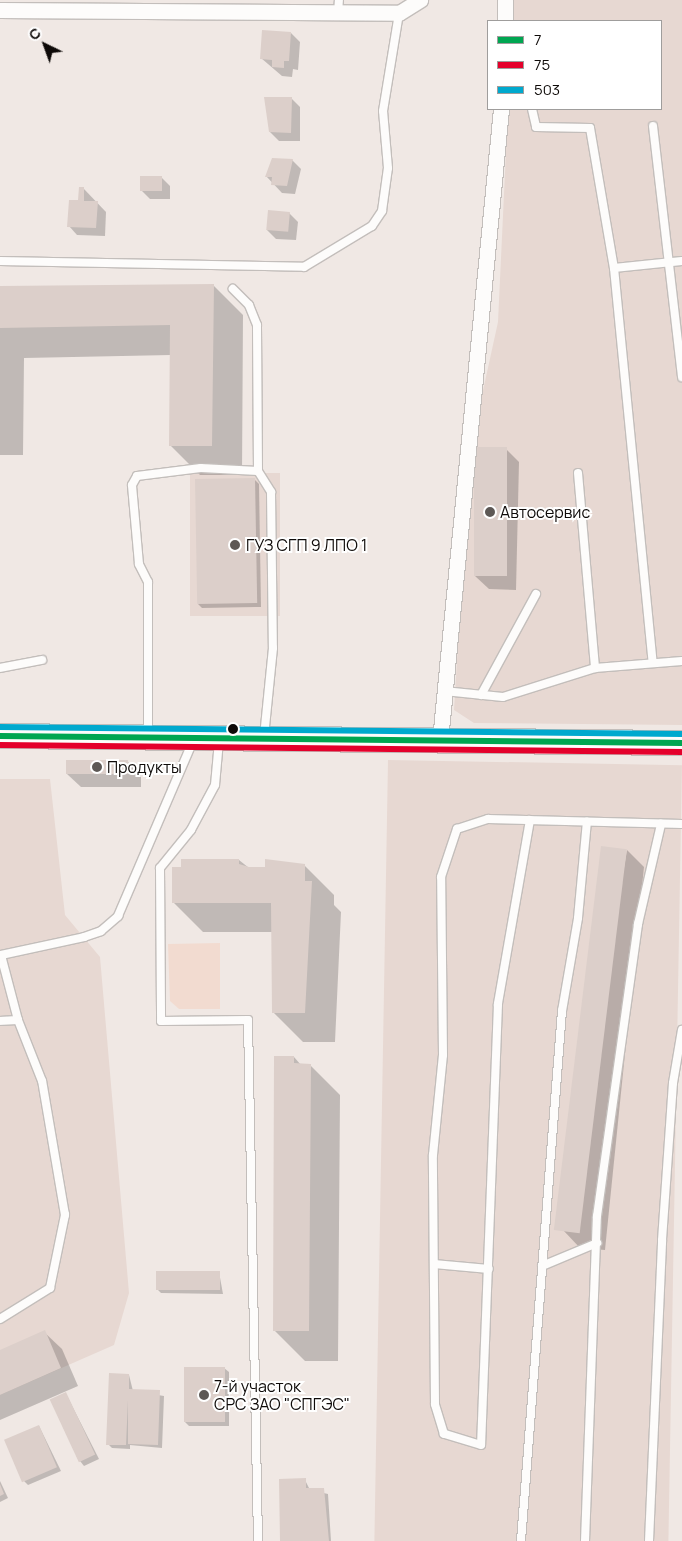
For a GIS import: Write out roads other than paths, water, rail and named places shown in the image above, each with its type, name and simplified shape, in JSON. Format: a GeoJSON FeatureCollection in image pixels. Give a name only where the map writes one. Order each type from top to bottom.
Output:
{"type":"FeatureCollection","features":[{"type":"Feature","properties":{"kind":"main road"},"geometry":{"type":"LineString","coordinates":[[0,736],[148,736],[682,743]]}},
{"type":"Feature","properties":{"kind":"street"},"geometry":{"type":"LineString","coordinates":[[0,10],[339,7],[399,13],[420,0]]}},
{"type":"Feature","properties":{"kind":"street"},"geometry":{"type":"LineString","coordinates":[[505,0],[505,20]]}},
{"type":"Feature","properties":{"kind":"street"},"geometry":{"type":"LineString","coordinates":[[440,740],[443,691],[501,110]]}},
{"type":"Feature","properties":{"kind":"lane"},"geometry":{"type":"LineString","coordinates":[[0,261],[304,267],[372,226],[383,202],[388,168],[383,111],[399,13]]}},
{"type":"Feature","properties":{"kind":"lane"},"geometry":{"type":"LineString","coordinates":[[532,110],[536,127],[590,128],[614,268],[653,663]]}},
{"type":"Feature","properties":{"kind":"lane"},"geometry":{"type":"LineString","coordinates":[[653,126],[682,377]]}},
{"type":"Feature","properties":{"kind":"lane"},"geometry":{"type":"LineString","coordinates":[[614,268],[682,261]]}},
{"type":"Feature","properties":{"kind":"lane"},"geometry":{"type":"LineString","coordinates":[[233,289],[249,305],[257,325],[258,471],[271,492],[273,648],[264,738]]}},
{"type":"Feature","properties":{"kind":"lane"},"geometry":{"type":"LineString","coordinates":[[148,736],[148,582],[139,564],[132,485],[137,476],[201,468],[258,471]]}},
{"type":"Feature","properties":{"kind":"lane"},"geometry":{"type":"LineString","coordinates":[[578,473],[595,668]]}},
{"type":"Feature","properties":{"kind":"lane"},"geometry":{"type":"LineString","coordinates":[[481,695],[536,594]]}},
{"type":"Feature","properties":{"kind":"lane"},"geometry":{"type":"LineString","coordinates":[[0,668],[42,660]]}},
{"type":"Feature","properties":{"kind":"lane"},"geometry":{"type":"LineString","coordinates":[[443,691],[503,697],[595,668],[682,660]]}},
{"type":"Feature","properties":{"kind":"lane"},"geometry":{"type":"LineString","coordinates":[[0,1319],[50,1288],[65,1215],[42,1081],[18,1020],[1,955],[84,937],[101,931],[118,916],[194,737]]}},
{"type":"Feature","properties":{"kind":"lane"},"geometry":{"type":"LineString","coordinates":[[219,737],[215,786],[192,830],[160,868],[161,1021],[248,1020],[258,1541]]}},
{"type":"Feature","properties":{"kind":"lane"},"geometry":{"type":"LineString","coordinates":[[530,820],[498,1004],[481,1444],[444,1434],[435,1404],[433,1155],[443,1055],[441,877],[457,829],[488,819],[586,821],[661,824],[682,824]]}},
{"type":"Feature","properties":{"kind":"lane"},"geometry":{"type":"LineString","coordinates":[[521,1541],[562,1011],[578,918],[586,821]]}},
{"type":"Feature","properties":{"kind":"lane"},"geometry":{"type":"LineString","coordinates":[[585,1541],[597,1243],[622,1030],[638,924],[661,824]]}},
{"type":"Feature","properties":{"kind":"lane"},"geometry":{"type":"LineString","coordinates":[[0,1021],[18,1020]]}},
{"type":"Feature","properties":{"kind":"lane"},"geometry":{"type":"LineString","coordinates":[[648,1541],[664,1220],[673,1083],[682,1030]]}},
{"type":"Feature","properties":{"kind":"lane"},"geometry":{"type":"LineString","coordinates":[[542,1266],[597,1243]]}},
{"type":"Feature","properties":{"kind":"lane"},"geometry":{"type":"LineString","coordinates":[[434,1264],[489,1269]]}},
{"type":"Feature","properties":{"kind":"place","name":"Автосервис"},"geometry":{"type":"Point","coordinates":[490,512]}},
{"type":"Feature","properties":{"kind":"place","name":"ГУЗ СГП 9 ЛПО 1"},"geometry":{"type":"Point","coordinates":[235,545]}},
{"type":"Feature","properties":{"kind":"place","name":"Продукты"},"geometry":{"type":"Point","coordinates":[97,767]}},
{"type":"Feature","properties":{"kind":"place","name":"7-й участок СРС ЗАО \"СПГЭС\""},"geometry":{"type":"Point","coordinates":[204,1395]}}]}
